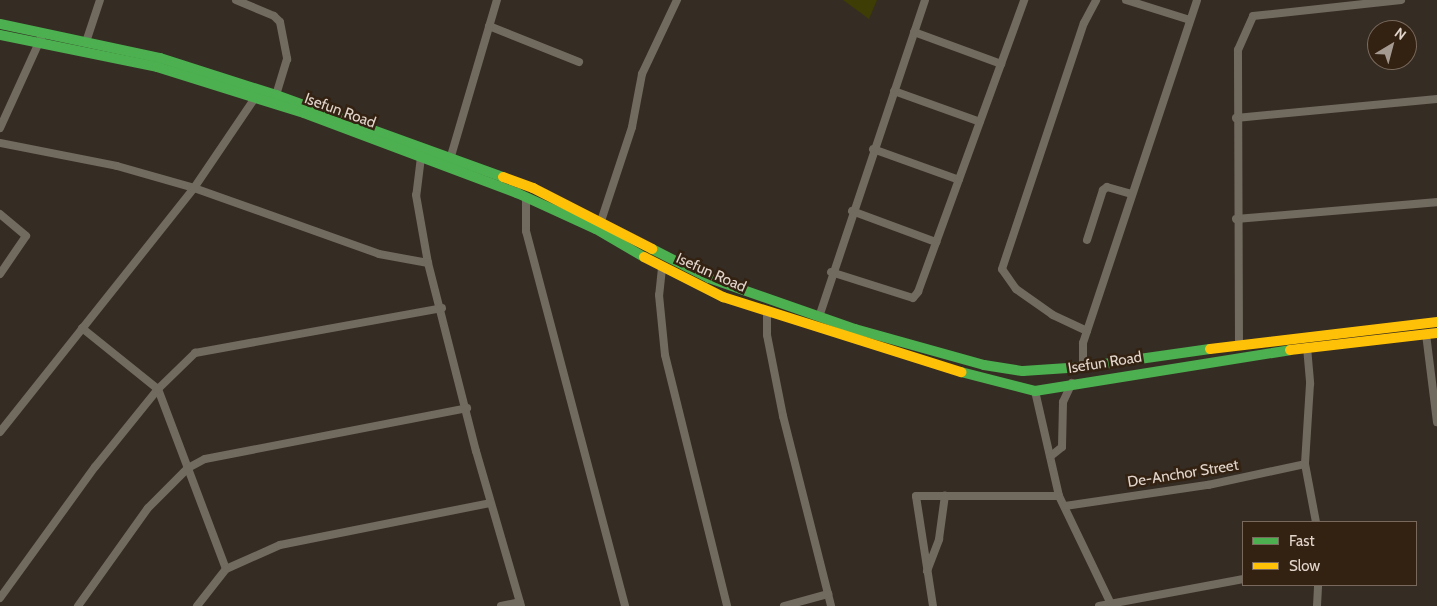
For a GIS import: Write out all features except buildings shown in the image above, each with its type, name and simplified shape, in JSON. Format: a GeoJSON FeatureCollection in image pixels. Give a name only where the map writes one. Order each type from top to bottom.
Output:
{"type":"FeatureCollection","features":[{"type":"Feature","properties":{"kind":"street"},"geometry":{"type":"LineString","coordinates":[[86,42],[100,0]]}},
{"type":"Feature","properties":{"kind":"street"},"geometry":{"type":"LineString","coordinates":[[236,0],[274,16],[280,22],[287,58],[276,95]]}},
{"type":"Feature","properties":{"kind":"street"},"geometry":{"type":"LineString","coordinates":[[450,156],[497,0]]}},
{"type":"Feature","properties":{"kind":"street"},"geometry":{"type":"LineString","coordinates":[[601,221],[632,127],[642,74],[677,0]]}},
{"type":"Feature","properties":{"kind":"street"},"geometry":{"type":"LineString","coordinates":[[818,317],[831,272],[925,0]]}},
{"type":"Feature","properties":{"kind":"street"},"geometry":{"type":"LineString","coordinates":[[831,272],[913,298],[936,242],[1023,2],[1013,0]]}},
{"type":"Feature","properties":{"kind":"street"},"geometry":{"type":"LineString","coordinates":[[1086,331],[1053,316],[1016,289],[1002,269],[1084,23],[1096,0]]}},
{"type":"Feature","properties":{"kind":"street"},"geometry":{"type":"LineString","coordinates":[[1126,0],[1190,20]]}},
{"type":"Feature","properties":{"kind":"street"},"geometry":{"type":"LineString","coordinates":[[1083,367],[1086,331],[1197,0]]}},
{"type":"Feature","properties":{"kind":"street"},"geometry":{"type":"LineString","coordinates":[[1239,346],[1236,219],[1238,50],[1253,16],[1401,0]]}},
{"type":"Feature","properties":{"kind":"street","name":"Isefun Road"},"geometry":{"type":"LineString","coordinates":[[0,24],[40,40],[157,66],[255,98],[421,157],[526,197],[596,229],[662,268],[723,297],[906,357],[1035,391],[1072,382],[1307,347],[1437,333]]}},
{"type":"Feature","properties":{"kind":"street"},"geometry":{"type":"LineString","coordinates":[[489,26],[579,62]]}},
{"type":"Feature","properties":{"kind":"street"},"geometry":{"type":"LineString","coordinates":[[914,32],[1001,64]]}},
{"type":"Feature","properties":{"kind":"street","name":"Isefun Road"},"geometry":{"type":"LineString","coordinates":[[0,35],[40,40],[86,42],[160,58],[276,95],[450,156],[532,188],[601,221],[709,278],[818,317],[984,365],[1023,371],[1083,367],[1437,322]]}},
{"type":"Feature","properties":{"kind":"street"},"geometry":{"type":"LineString","coordinates":[[0,128],[40,40]]}},
{"type":"Feature","properties":{"kind":"street"},"geometry":{"type":"LineString","coordinates":[[894,91],[980,122]]}},
{"type":"Feature","properties":{"kind":"street"},"geometry":{"type":"LineString","coordinates":[[0,432],[194,188],[255,98]]}},
{"type":"Feature","properties":{"kind":"street"},"geometry":{"type":"LineString","coordinates":[[1236,118],[1437,100]]}},
{"type":"Feature","properties":{"kind":"street"},"geometry":{"type":"LineString","coordinates":[[0,143],[117,166],[194,188],[379,254],[428,263]]}},
{"type":"Feature","properties":{"kind":"street"},"geometry":{"type":"LineString","coordinates":[[873,149],[958,180]]}},
{"type":"Feature","properties":{"kind":"street"},"geometry":{"type":"LineString","coordinates":[[421,157],[416,195],[428,263],[442,308],[490,503],[520,604],[501,606]]}},
{"type":"Feature","properties":{"kind":"street"},"geometry":{"type":"LineString","coordinates":[[1087,240],[1103,190],[1107,187],[1132,194]]}},
{"type":"Feature","properties":{"kind":"street"},"geometry":{"type":"LineString","coordinates":[[526,197],[524,224],[625,606]]}},
{"type":"Feature","properties":{"kind":"street"},"geometry":{"type":"LineString","coordinates":[[1236,219],[1437,202]]}},
{"type":"Feature","properties":{"kind":"street"},"geometry":{"type":"LineString","coordinates":[[852,212],[936,242]]}},
{"type":"Feature","properties":{"kind":"street"},"geometry":{"type":"LineString","coordinates":[[0,214],[26,236],[0,274]]}},
{"type":"Feature","properties":{"kind":"street"},"geometry":{"type":"LineString","coordinates":[[662,268],[659,308],[665,355],[727,606]]}},
{"type":"Feature","properties":{"kind":"street"},"geometry":{"type":"LineString","coordinates":[[0,598],[158,389],[189,357],[204,350],[295,337],[442,308]]}},
{"type":"Feature","properties":{"kind":"street"},"geometry":{"type":"LineString","coordinates":[[767,311],[766,335],[783,416],[831,606]]}},
{"type":"Feature","properties":{"kind":"street"},"geometry":{"type":"LineString","coordinates":[[82,328],[158,389],[226,569]]}},
{"type":"Feature","properties":{"kind":"street"},"geometry":{"type":"LineString","coordinates":[[1426,334],[1437,422]]}},
{"type":"Feature","properties":{"kind":"street"},"geometry":{"type":"LineString","coordinates":[[1307,347],[1310,384],[1305,464],[1316,521]]}},
{"type":"Feature","properties":{"kind":"street"},"geometry":{"type":"LineString","coordinates":[[1051,456],[1062,447],[1064,402],[1072,382]]}},
{"type":"Feature","properties":{"kind":"street"},"geometry":{"type":"LineString","coordinates":[[1035,391],[1059,496],[1112,605]]}},
{"type":"Feature","properties":{"kind":"street"},"geometry":{"type":"LineString","coordinates":[[78,606],[148,508],[188,468],[205,459],[467,408]]}},
{"type":"Feature","properties":{"kind":"street","name":"De-Anchor Street"},"geometry":{"type":"LineString","coordinates":[[1065,506],[1208,485],[1305,464]]}},
{"type":"Feature","properties":{"kind":"street"},"geometry":{"type":"LineString","coordinates":[[933,606],[914,498],[919,494],[1059,496]]}},
{"type":"Feature","properties":{"kind":"street"},"geometry":{"type":"LineString","coordinates":[[927,571],[939,539],[945,495]]}},
{"type":"Feature","properties":{"kind":"street"},"geometry":{"type":"LineString","coordinates":[[197,606],[226,569],[280,545],[490,503]]}},
{"type":"Feature","properties":{"kind":"street"},"geometry":{"type":"LineString","coordinates":[[1099,606],[1242,579]]}},
{"type":"Feature","properties":{"kind":"street"},"geometry":{"type":"LineString","coordinates":[[1317,606],[1318,586]]}},
{"type":"Feature","properties":{"kind":"street"},"geometry":{"type":"LineString","coordinates":[[784,606],[828,594]]}},
{"type":"Feature","properties":{"kind":"shaded area"},"geometry":{"type":"Polygon","coordinates":[[[843,0],[877,0],[869,19],[843,0]]]}},
{"type":"Feature","properties":{"kind":"traffic: fast"},"geometry":{"type":"LineString","coordinates":[[0,24],[160,58],[276,95],[503,177]]}},
{"type":"Feature","properties":{"kind":"traffic: fast"},"geometry":{"type":"LineString","coordinates":[[0,35],[157,67],[304,113],[517,193],[596,229],[644,257]]}},
{"type":"Feature","properties":{"kind":"traffic: fast"},"geometry":{"type":"LineString","coordinates":[[652,249],[709,278],[855,329],[984,365],[1023,371],[1083,367],[1210,349]]}},
{"type":"Feature","properties":{"kind":"traffic: fast"},"geometry":{"type":"LineString","coordinates":[[961,372],[1035,391],[1290,350]]}},
{"type":"Feature","properties":{"kind":"traffic: slow"},"geometry":{"type":"LineString","coordinates":[[503,177],[533,188],[652,249]]}},
{"type":"Feature","properties":{"kind":"traffic: slow"},"geometry":{"type":"LineString","coordinates":[[644,257],[723,297],[961,372]]}},
{"type":"Feature","properties":{"kind":"traffic: slow"},"geometry":{"type":"LineString","coordinates":[[1210,349],[1437,322]]}},
{"type":"Feature","properties":{"kind":"traffic: slow"},"geometry":{"type":"LineString","coordinates":[[1290,350],[1437,333]]}}]}
